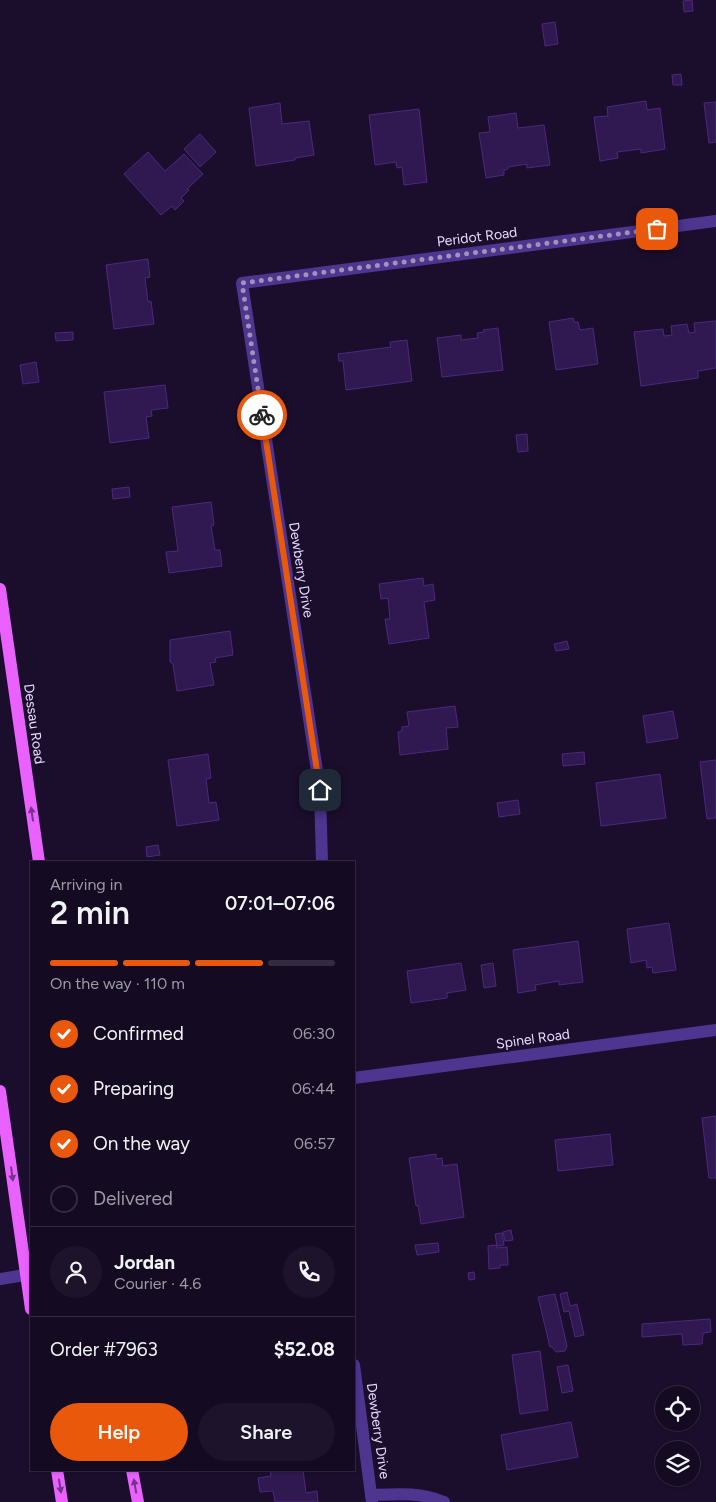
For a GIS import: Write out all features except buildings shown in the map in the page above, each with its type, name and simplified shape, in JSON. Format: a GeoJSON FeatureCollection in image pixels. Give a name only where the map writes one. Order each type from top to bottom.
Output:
{"type":"FeatureCollection","features":[{"type":"Feature","properties":{"kind":"main road","name":"Dessau Road"},"geometry":{"type":"LineString","coordinates":[[0,589],[39,861]]}},
{"type":"Feature","properties":{"kind":"main road"},"geometry":{"type":"LineString","coordinates":[[0,1091],[30,1298]]}},
{"type":"Feature","properties":{"kind":"main road"},"geometry":{"type":"LineString","coordinates":[[57,1471],[62,1502]]}},
{"type":"Feature","properties":{"kind":"main road"},"geometry":{"type":"LineString","coordinates":[[132,1471],[138,1502]]}},
{"type":"Feature","properties":{"kind":"street","name":"Peridot Road"},"geometry":{"type":"LineString","coordinates":[[242,283],[716,221]]}},
{"type":"Feature","properties":{"kind":"street","name":"Dewberry Drive"},"geometry":{"type":"LineString","coordinates":[[242,283],[320,790],[322,861]]}},
{"type":"Feature","properties":{"kind":"street","name":"Spinel Road"},"geometry":{"type":"LineString","coordinates":[[355,1078],[716,1030]]}},
{"type":"Feature","properties":{"kind":"street"},"geometry":{"type":"LineString","coordinates":[[0,1279],[28,1275]]}},
{"type":"Feature","properties":{"kind":"street","name":"Dewberry Drive"},"geometry":{"type":"LineString","coordinates":[[355,1372],[372,1499]]}},
{"type":"Feature","properties":{"kind":"street"},"geometry":{"type":"LineString","coordinates":[[372,1499],[398,1494],[423,1495],[444,1502]]}},
{"type":"Feature","properties":{"kind":"way so far"},"geometry":{"type":"LineString","coordinates":[[262,415],[242,283],[657,229]]}},
{"type":"Feature","properties":{"kind":"route"},"geometry":{"type":"LineString","coordinates":[[262,415],[320,790]]}}]}
